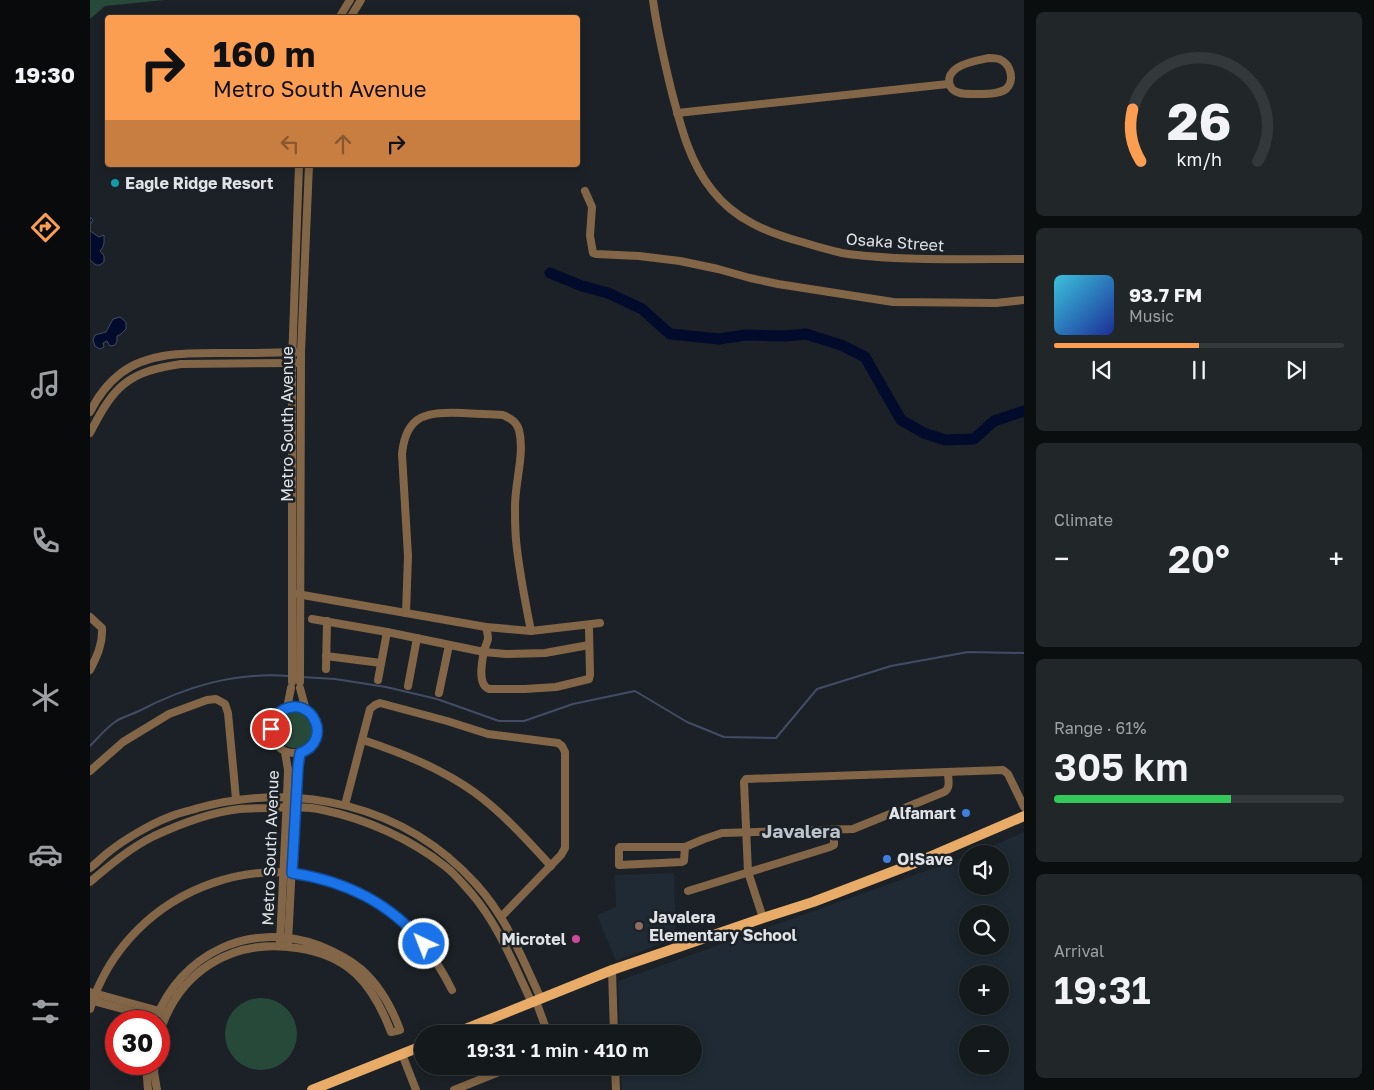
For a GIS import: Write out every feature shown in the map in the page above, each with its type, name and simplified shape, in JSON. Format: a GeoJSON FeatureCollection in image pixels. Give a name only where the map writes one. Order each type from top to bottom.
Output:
{"type":"FeatureCollection","features":[{"type":"Feature","properties":{"kind":"main road"},"geometry":{"type":"LineString","coordinates":[[476,1025],[612,970],[813,902],[915,864],[1024,816]]}},
{"type":"Feature","properties":{"kind":"main road"},"geometry":{"type":"LineString","coordinates":[[312,1090],[414,1049]]}},
{"type":"Feature","properties":{"kind":"street"},"geometry":{"type":"LineString","coordinates":[[341,15],[350,0]]}},
{"type":"Feature","properties":{"kind":"street"},"geometry":{"type":"LineString","coordinates":[[352,15],[361,0]]}},
{"type":"Feature","properties":{"kind":"street","name":"Osaka Street"},"geometry":{"type":"LineString","coordinates":[[653,0],[677,113],[689,148],[700,172],[712,191],[748,222],[773,233],[828,250],[863,256],[941,260],[1024,259]]}},
{"type":"Feature","properties":{"kind":"street"},"geometry":{"type":"LineString","coordinates":[[990,58],[1000,59],[1007,65],[1011,74],[1010,82],[1000,92],[959,93],[948,84],[949,76],[956,68],[990,58]]}},
{"type":"Feature","properties":{"kind":"street"},"geometry":{"type":"LineString","coordinates":[[677,113],[948,84]]}},
{"type":"Feature","properties":{"kind":"street","name":"Metro South Avenue"},"geometry":{"type":"LineString","coordinates":[[297,594],[292,352],[299,167]]}},
{"type":"Feature","properties":{"kind":"street","name":"Metro South Avenue"},"geometry":{"type":"LineString","coordinates":[[296,684],[306,710],[315,720],[317,733],[312,746],[307,750],[300,753],[290,753],[285,752],[275,744],[271,729],[273,720],[287,708],[296,684],[301,352],[309,167]]}},
{"type":"Feature","properties":{"kind":"street"},"geometry":{"type":"LineString","coordinates":[[585,191],[592,207],[590,236],[594,254],[639,256],[680,261],[778,284],[893,302],[996,303],[1024,300]]}},
{"type":"Feature","properties":{"kind":"street"},"geometry":{"type":"LineString","coordinates":[[90,412],[110,383],[121,373],[146,361],[181,354],[301,352]]}},
{"type":"Feature","properties":{"kind":"street"},"geometry":{"type":"LineString","coordinates":[[90,433],[103,408],[117,390],[126,381],[149,371],[182,364],[301,363]]}},
{"type":"Feature","properties":{"kind":"street"},"geometry":{"type":"LineString","coordinates":[[406,613],[408,556],[402,454],[406,436],[415,421],[431,414],[441,412],[503,415],[516,423],[521,443],[515,501],[515,539],[531,631]]}},
{"type":"Feature","properties":{"kind":"street"},"geometry":{"type":"LineString","coordinates":[[297,594],[486,627],[531,631],[600,623]]}},
{"type":"Feature","properties":{"kind":"street"},"geometry":{"type":"LineString","coordinates":[[90,617],[102,628],[102,635],[99,652],[90,670]]}},
{"type":"Feature","properties":{"kind":"street"},"geometry":{"type":"LineString","coordinates":[[312,619],[484,652],[506,654],[545,653],[589,645]]}},
{"type":"Feature","properties":{"kind":"street"},"geometry":{"type":"LineString","coordinates":[[326,669],[327,621]]}},
{"type":"Feature","properties":{"kind":"street"},"geometry":{"type":"LineString","coordinates":[[486,627],[488,640],[484,652],[482,676],[485,688],[525,689],[556,687],[589,679],[588,629]]}},
{"type":"Feature","properties":{"kind":"street"},"geometry":{"type":"LineString","coordinates":[[378,680],[387,632]]}},
{"type":"Feature","properties":{"kind":"street"},"geometry":{"type":"LineString","coordinates":[[408,686],[418,638]]}},
{"type":"Feature","properties":{"kind":"street"},"geometry":{"type":"LineString","coordinates":[[439,693],[449,645]]}},
{"type":"Feature","properties":{"kind":"street"},"geometry":{"type":"LineString","coordinates":[[326,656],[381,663]]}},
{"type":"Feature","properties":{"kind":"street"},"geometry":{"type":"LineString","coordinates":[[90,771],[123,742],[144,728],[169,714],[207,700],[216,699],[225,704],[228,713],[236,800]]}},
{"type":"Feature","properties":{"kind":"street"},"geometry":{"type":"LineString","coordinates":[[345,805],[370,709],[380,702],[488,734],[562,746],[565,752],[565,848],[551,866],[501,917]]}},
{"type":"Feature","properties":{"kind":"street"},"geometry":{"type":"LineString","coordinates":[[287,708],[297,707],[306,710]]}},
{"type":"Feature","properties":{"kind":"street"},"geometry":{"type":"LineString","coordinates":[[363,740],[400,753],[439,771],[474,792],[498,811],[551,866]]}},
{"type":"Feature","properties":{"kind":"street","name":"Metro South Avenue"},"geometry":{"type":"LineString","coordinates":[[285,752],[288,770],[288,873]]}},
{"type":"Feature","properties":{"kind":"street","name":"Metro South Avenue"},"geometry":{"type":"LineString","coordinates":[[284,942],[288,873],[300,753]]}},
{"type":"Feature","properties":{"kind":"street"},"geometry":{"type":"LineString","coordinates":[[763,918],[748,872],[744,782],[746,779],[1003,770],[1008,774],[1024,807]]}},
{"type":"Feature","properties":{"kind":"street"},"geometry":{"type":"LineString","coordinates":[[685,847],[684,861],[682,862],[619,865],[620,847],[685,847],[722,833],[857,828],[948,790],[948,772]]}},
{"type":"Feature","properties":{"kind":"street"},"geometry":{"type":"LineString","coordinates":[[90,868],[110,851],[168,817],[219,803],[236,800],[296,797],[345,805],[398,824],[426,840],[452,860],[476,884],[501,917],[515,940],[545,1025]]}},
{"type":"Feature","properties":{"kind":"street"},"geometry":{"type":"LineString","coordinates":[[90,882],[116,860],[146,841],[194,820],[240,809],[287,807],[322,809],[363,821],[401,838],[446,867],[472,894],[492,920],[536,1001]]}},
{"type":"Feature","properties":{"kind":"street"},"geometry":{"type":"LineString","coordinates":[[688,891],[830,847],[834,845],[834,830]]}},
{"type":"Feature","properties":{"kind":"street"},"geometry":{"type":"LineString","coordinates":[[90,1009],[92,996],[112,962],[129,939],[160,910],[197,888],[232,877],[261,873],[288,873],[312,876],[338,883],[369,897],[386,908],[412,930],[431,952],[452,990]]}},
{"type":"Feature","properties":{"kind":"street"},"geometry":{"type":"LineString","coordinates":[[163,1010],[174,987],[192,966],[210,954],[236,942],[250,939],[312,943],[329,949],[361,969],[380,992],[400,1030],[392,1032],[382,1010],[365,983],[348,968],[324,955],[284,942]]}},
{"type":"Feature","properties":{"kind":"street"},"geometry":{"type":"LineString","coordinates":[[612,970],[614,1025]]}},
{"type":"Feature","properties":{"kind":"street"},"geometry":{"type":"LineString","coordinates":[[92,996],[137,1010]]}},
{"type":"Feature","properties":{"kind":"street"},"geometry":{"type":"LineString","coordinates":[[402,1054],[416,1090]]}},
{"type":"Feature","properties":{"kind":"street"},"geometry":{"type":"LineString","coordinates":[[147,1075],[148,1090]]}},
{"type":"Feature","properties":{"kind":"street"},"geometry":{"type":"LineString","coordinates":[[154,1075],[157,1090]]}},
{"type":"Feature","properties":{"kind":"street"},"geometry":{"type":"LineString","coordinates":[[454,1090],[492,1075]]}},
{"type":"Feature","properties":{"kind":"street"},"geometry":{"type":"LineString","coordinates":[[615,1075],[616,1090]]}},
{"type":"Feature","properties":{"kind":"shaded area"},"geometry":{"type":"Polygon","coordinates":[[[1024,832],[1024,1090],[622,1090],[621,1075],[702,1075],[702,1025],[620,1025],[618,981],[959,859],[959,895],[1009,895],[1009,845],[994,845],[1024,832]]]}},
{"type":"Feature","properties":{"kind":"shaded area","name":"Javalera Elementary School"},"geometry":{"type":"Polygon","coordinates":[[[674,873],[676,939],[616,961],[597,915],[616,907],[615,875],[674,873]]]}},
{"type":"Feature","properties":{"kind":"green space"},"geometry":{"type":"Polygon","coordinates":[[[90,0],[165,0],[105,6],[90,19],[90,0]]]}},
{"type":"Feature","properties":{"kind":"green space"},"geometry":{"type":"Polygon","coordinates":[[[295,712],[302,713],[308,717],[312,723],[312,737],[308,743],[302,747],[295,748],[288,747],[282,743],[278,737],[277,730],[278,723],[282,717],[288,713],[295,712]]]}},
{"type":"Feature","properties":{"kind":"green space"},"geometry":{"type":"Polygon","coordinates":[[[261,998],[281,1004],[291,1014],[297,1034],[291,1054],[281,1064],[261,1070],[241,1064],[231,1054],[225,1034],[231,1014],[241,1004],[261,998]]]}},
{"type":"Feature","properties":{"kind":"water"},"geometry":{"type":"Polygon","coordinates":[[[90,231],[99,237],[104,235],[100,251],[104,256],[104,262],[100,265],[96,265],[90,260],[90,231]]]}},
{"type":"Feature","properties":{"kind":"water"},"geometry":{"type":"Polygon","coordinates":[[[120,317],[126,322],[126,329],[117,336],[115,345],[110,346],[107,341],[103,343],[104,347],[100,349],[95,346],[93,340],[95,335],[106,332],[113,319],[120,317]]]}},
{"type":"Feature","properties":{"kind":"waterway"},"geometry":{"type":"LineString","coordinates":[[550,273],[582,286],[608,293],[642,309],[670,334],[719,339],[746,335],[785,336],[806,334],[841,345],[865,357],[901,420],[924,433],[945,440],[974,439],[994,421],[1024,411]]}},
{"type":"Feature","properties":{"kind":"waterway"},"geometry":{"type":"LineString","coordinates":[[301,677],[335,679],[386,687],[437,699],[499,721],[524,721],[573,704],[635,691],[687,722],[724,737],[776,738],[817,689],[891,666],[968,652],[1024,653]]}},
{"type":"Feature","properties":{"kind":"waterway"},"geometry":{"type":"LineString","coordinates":[[90,746],[117,720],[175,694],[230,679],[269,675],[289,676]]}},
{"type":"Feature","properties":{"kind":"place","name":"Eagle Ridge Resort"},"geometry":{"type":"Point","coordinates":[115,183]}},
{"type":"Feature","properties":{"kind":"place","name":"Alfamart"},"geometry":{"type":"Point","coordinates":[966,813]}},
{"type":"Feature","properties":{"kind":"place","name":"O!Save"},"geometry":{"type":"Point","coordinates":[887,859]}},
{"type":"Feature","properties":{"kind":"place","name":"Javalera Elementary School"},"geometry":{"type":"Point","coordinates":[639,926]}},
{"type":"Feature","properties":{"kind":"place","name":"Microtel"},"geometry":{"type":"Point","coordinates":[576,939]}},
{"type":"Feature","properties":{"kind":"district","name":"Javalera"},"geometry":{"type":"Point","coordinates":[801,830]}},
{"type":"Feature","properties":{"kind":"route"},"geometry":{"type":"LineString","coordinates":[[271,729],[273,720],[277,715],[284,709],[292,707],[301,708],[309,712],[317,726],[316,740],[310,748],[300,753],[292,873],[332,881],[369,897],[402,920],[424,944]]}}]}
